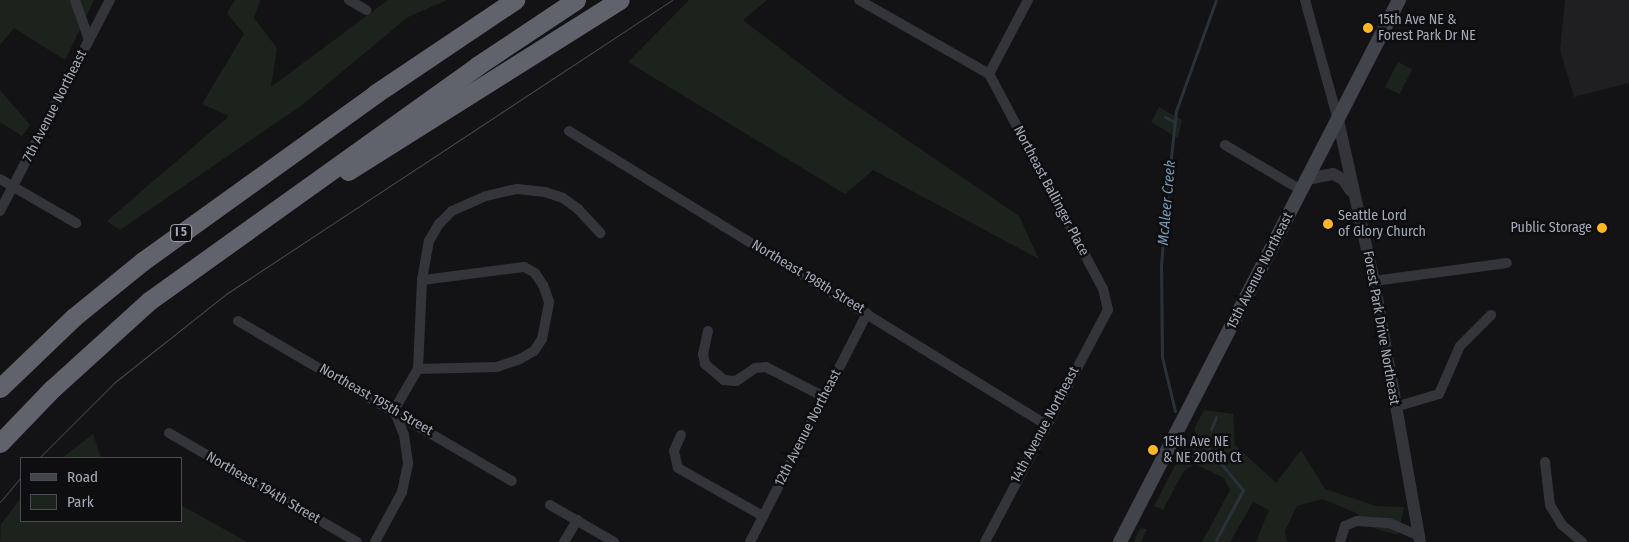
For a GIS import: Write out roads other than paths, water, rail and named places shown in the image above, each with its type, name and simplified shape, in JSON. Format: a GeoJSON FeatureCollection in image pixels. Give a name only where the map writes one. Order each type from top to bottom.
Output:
{"type":"FeatureCollection","features":[{"type":"Feature","properties":{"kind":"highway"},"geometry":{"type":"LineString","coordinates":[[375,94],[491,0]]}},
{"type":"Feature","properties":{"kind":"highway","name":"I 5"},"geometry":{"type":"LineString","coordinates":[[0,388],[74,317],[143,261],[375,94],[515,0]]}},
{"type":"Feature","properties":{"kind":"highway"},"geometry":{"type":"LineString","coordinates":[[0,443],[52,389],[149,301],[245,230],[477,66],[576,0]]}},
{"type":"Feature","properties":{"kind":"highway"},"geometry":{"type":"LineString","coordinates":[[245,230],[362,163],[620,0]]}},
{"type":"Feature","properties":{"kind":"main road","name":"15th Avenue Northeast"},"geometry":{"type":"LineString","coordinates":[[1120,542],[1399,0]]}},
{"type":"Feature","properties":{"kind":"street"},"geometry":{"type":"LineString","coordinates":[[75,0],[89,40]]}},
{"type":"Feature","properties":{"kind":"street","name":"7th Avenue Northeast"},"geometry":{"type":"LineString","coordinates":[[0,211],[110,0]]}},
{"type":"Feature","properties":{"kind":"street"},"geometry":{"type":"LineString","coordinates":[[349,0],[366,10]]}},
{"type":"Feature","properties":{"kind":"street"},"geometry":{"type":"LineString","coordinates":[[859,0],[988,74],[1028,0]]}},
{"type":"Feature","properties":{"kind":"street","name":"Forest Park Drive Northeast"},"geometry":{"type":"LineString","coordinates":[[1305,0],[1338,120],[1374,281],[1419,539]]}},
{"type":"Feature","properties":{"kind":"street","name":"Northeast Ballinger Place"},"geometry":{"type":"LineString","coordinates":[[988,74],[1103,289],[1108,310]]}},
{"type":"Feature","properties":{"kind":"street","name":"Northeast 198th Street"},"geometry":{"type":"LineString","coordinates":[[569,132],[867,313],[1045,424]]}},
{"type":"Feature","properties":{"kind":"street"},"geometry":{"type":"LineString","coordinates":[[1225,145],[1304,185],[1333,174],[1343,179],[1355,196]]}},
{"type":"Feature","properties":{"kind":"street"},"geometry":{"type":"LineString","coordinates":[[0,179],[76,223]]}},
{"type":"Feature","properties":{"kind":"street"},"geometry":{"type":"LineString","coordinates":[[375,542],[402,492],[408,463],[404,435],[394,410],[418,369],[422,280],[429,241],[439,224],[452,211],[486,196],[517,189],[545,192],[563,198],[578,210],[600,233]]}},
{"type":"Feature","properties":{"kind":"street"},"geometry":{"type":"LineString","coordinates":[[1374,281],[1507,263]]}},
{"type":"Feature","properties":{"kind":"street"},"geometry":{"type":"LineString","coordinates":[[418,369],[496,367],[520,359],[534,351],[542,339],[549,302],[543,284],[535,273],[524,267],[422,280]]}},
{"type":"Feature","properties":{"kind":"street","name":"14th Avenue Northeast"},"geometry":{"type":"LineString","coordinates":[[985,542],[1045,424],[1108,310]]}},
{"type":"Feature","properties":{"kind":"street","name":"12th Avenue Northeast"},"geometry":{"type":"LineString","coordinates":[[750,542],[867,313]]}},
{"type":"Feature","properties":{"kind":"street"},"geometry":{"type":"LineString","coordinates":[[1395,407],[1439,394],[1460,346],[1491,315]]}},
{"type":"Feature","properties":{"kind":"street","name":"Northeast 195th Street"},"geometry":{"type":"LineString","coordinates":[[238,321],[394,410],[512,481]]}},
{"type":"Feature","properties":{"kind":"street"},"geometry":{"type":"LineString","coordinates":[[708,330],[703,354],[705,364],[724,380],[736,381],[755,368],[766,367],[824,397]]}},
{"type":"Feature","properties":{"kind":"street","name":"Northeast 194th Street"},"geometry":{"type":"LineString","coordinates":[[169,433],[357,542]]}},
{"type":"Feature","properties":{"kind":"street"},"geometry":{"type":"LineString","coordinates":[[681,434],[674,451],[678,468],[763,516]]}},
{"type":"Feature","properties":{"kind":"street"},"geometry":{"type":"LineString","coordinates":[[1545,462],[1550,505],[1562,525],[1582,542]]}},
{"type":"Feature","properties":{"kind":"street"},"geometry":{"type":"LineString","coordinates":[[550,505],[614,542]]}},
{"type":"Feature","properties":{"kind":"street"},"geometry":{"type":"LineString","coordinates":[[564,542],[576,520]]}},
{"type":"Feature","properties":{"kind":"street"},"geometry":{"type":"LineString","coordinates":[[1340,542],[1345,526],[1357,521],[1389,523],[1419,539]]}},
{"type":"Feature","properties":{"kind":"waterway","name":"McAleer Creek"},"geometry":{"type":"LineString","coordinates":[[1175,411],[1162,357],[1161,265],[1168,185],[1176,111],[1216,0]]}},
{"type":"Feature","properties":{"kind":"waterway"},"geometry":{"type":"LineString","coordinates":[[1165,117],[1175,122]]}},
{"type":"Feature","properties":{"kind":"waterway"},"geometry":{"type":"LineString","coordinates":[[1211,429],[1216,417]]}},
{"type":"Feature","properties":{"kind":"waterway","name":"McAleer Creek"},"geometry":{"type":"LineString","coordinates":[[1199,437],[1243,490],[1215,542]]}},
{"type":"Feature","properties":{"kind":"tram line"},"geometry":{"type":"LineString","coordinates":[[40,457],[115,382],[226,294],[672,0]]}},
{"type":"Feature","properties":{"kind":"tram line"},"geometry":{"type":"LineString","coordinates":[[0,502],[20,478]]}},
{"type":"Feature","properties":{"kind":"place","name":"15th Ave NE & Forest Park Dr NE"},"geometry":{"type":"Point","coordinates":[1368,28]}},
{"type":"Feature","properties":{"kind":"place","name":"Seattle Lord of Glory Church"},"geometry":{"type":"Point","coordinates":[1328,224]}},
{"type":"Feature","properties":{"kind":"place","name":"Public Storage"},"geometry":{"type":"Point","coordinates":[1602,228]}},
{"type":"Feature","properties":{"kind":"place","name":"15th Ave NE & NE 200th Ct"},"geometry":{"type":"Point","coordinates":[1153,450]}}]}
